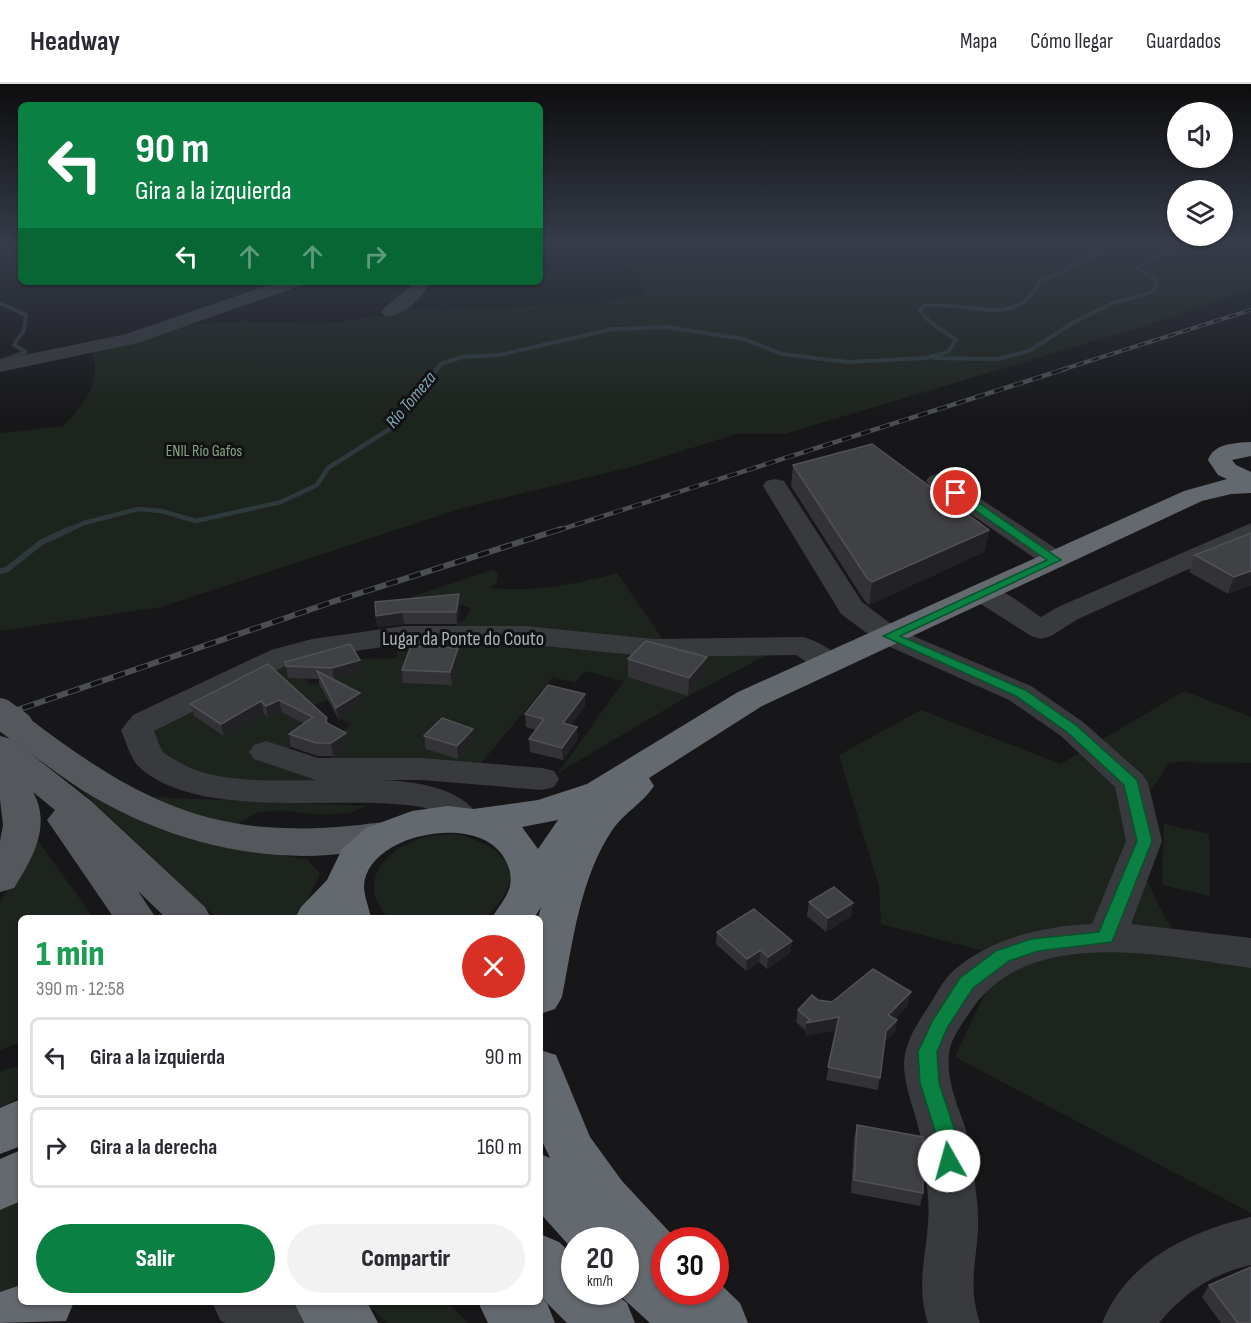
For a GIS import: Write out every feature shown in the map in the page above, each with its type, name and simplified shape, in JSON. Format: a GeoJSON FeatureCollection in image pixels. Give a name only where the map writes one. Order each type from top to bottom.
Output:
{"type":"FeatureCollection","features":[{"type":"Feature","properties":{"kind":"highway"},"geometry":{"type":"LineString","coordinates":[[1251,449],[1226,453],[1220,460],[1222,465],[1233,474],[1251,483]]}},
{"type":"Feature","properties":{"kind":"highway"},"geometry":{"type":"LineString","coordinates":[[1193,496],[1218,474],[1222,465]]}},
{"type":"Feature","properties":{"kind":"highway"},"geometry":{"type":"LineString","coordinates":[[321,915],[347,903],[348,873],[356,858],[385,834],[423,820],[470,820],[542,812],[600,792],[716,717],[750,699],[1193,496],[1251,483]]}},
{"type":"Feature","properties":{"kind":"highway"},"geometry":{"type":"LineString","coordinates":[[543,984],[560,911],[580,856],[598,822],[618,800],[698,742],[711,729],[716,717]]}},
{"type":"Feature","properties":{"kind":"highway"},"geometry":{"type":"LineString","coordinates":[[520,905],[577,819],[600,792]]}},
{"type":"Feature","properties":{"kind":"highway"},"geometry":{"type":"LineString","coordinates":[[470,820],[505,834],[524,854],[529,866],[520,905]]}},
{"type":"Feature","properties":{"kind":"highway"},"geometry":{"type":"LineString","coordinates":[[543,1081],[549,1106],[574,1158],[605,1202],[651,1250]]}},
{"type":"Feature","properties":{"kind":"highway"},"geometry":{"type":"LineString","coordinates":[[0,1133],[18,1122]]}},
{"type":"Feature","properties":{"kind":"highway"},"geometry":{"type":"LineString","coordinates":[[0,1187],[18,1175]]}},
{"type":"Feature","properties":{"kind":"highway"},"geometry":{"type":"LineString","coordinates":[[543,1181],[587,1227]]}},
{"type":"Feature","properties":{"kind":"highway"},"geometry":{"type":"LineString","coordinates":[[543,1263],[607,1323]]}},
{"type":"Feature","properties":{"kind":"highway"},"geometry":{"type":"LineString","coordinates":[[639,1277],[691,1323]]}},
{"type":"Feature","properties":{"kind":"highway"},"geometry":{"type":"LineString","coordinates":[[0,1320],[39,1305]]}},
{"type":"Feature","properties":{"kind":"highway"},"geometry":{"type":"LineString","coordinates":[[325,1305],[350,1323]]}},
{"type":"Feature","properties":{"kind":"highway"},"geometry":{"type":"LineString","coordinates":[[508,1305],[527,1323]]}},
{"type":"Feature","properties":{"kind":"highway"},"geometry":{"type":"LineString","coordinates":[[703,1305],[720,1323]]}},
{"type":"Feature","properties":{"kind":"main road"},"geometry":{"type":"LineString","coordinates":[[7,744],[71,767],[120,797],[193,826],[279,842],[334,843],[385,834]]}},
{"type":"Feature","properties":{"kind":"main road"},"geometry":{"type":"LineString","coordinates":[[0,878],[15,858],[23,822],[7,744]]}},
{"type":"Feature","properties":{"kind":"main road"},"geometry":{"type":"LineString","coordinates":[[7,744],[55,805],[134,915]]}},
{"type":"Feature","properties":{"kind":"main road"},"geometry":{"type":"LineString","coordinates":[[7,744],[188,915]]}},
{"type":"Feature","properties":{"kind":"street"},"geometry":{"type":"LineString","coordinates":[[0,366],[131,339],[237,302]]}},
{"type":"Feature","properties":{"kind":"street"},"geometry":{"type":"LineString","coordinates":[[390,312],[402,302]]}},
{"type":"Feature","properties":{"kind":"street"},"geometry":{"type":"LineString","coordinates":[[939,480],[1055,560]]}},
{"type":"Feature","properties":{"kind":"street"},"geometry":{"type":"LineString","coordinates":[[775,486],[851,608],[889,636],[1020,693],[1072,729],[1131,783],[1144,841],[1106,938]]}},
{"type":"Feature","properties":{"kind":"street"},"geometry":{"type":"LineString","coordinates":[[983,593],[1041,630],[1068,613],[1251,531]]}},
{"type":"Feature","properties":{"kind":"street","name":"Lugar da Ponte do Couto"},"geometry":{"type":"LineString","coordinates":[[542,779],[422,769],[389,781],[276,792],[215,787],[163,770],[144,753],[138,741],[137,730],[144,722],[282,656],[312,648],[404,635],[525,635],[654,648],[803,646],[828,663]]}},
{"type":"Feature","properties":{"kind":"street","name":"Lugar da Ponte do Couto"},"geometry":{"type":"LineString","coordinates":[[266,752],[316,769],[389,781],[406,793],[434,798],[470,820]]}},
{"type":"Feature","properties":{"kind":"street"},"geometry":{"type":"LineString","coordinates":[[954,1323],[945,1299],[946,1270],[953,1231],[947,1137],[929,1083],[927,1052],[939,1025],[966,983],[1002,956],[1037,944],[1106,938],[1251,953]]}},
{"type":"Feature","properties":{"kind":"street"},"geometry":{"type":"LineString","coordinates":[[1128,1323],[1143,1300],[1180,1266],[1224,1246],[1251,1241]]}},
{"type":"Feature","properties":{"kind":"street"},"geometry":{"type":"LineString","coordinates":[[243,1305],[276,1323]]}},
{"type":"Feature","properties":{"kind":"green space","name":"ENIL Río Gafos"},"geometry":{"type":"Polygon","coordinates":[[[613,302],[1215,302],[1160,321],[785,434],[736,434],[635,466],[466,507],[161,607],[0,631],[0,433],[63,426],[83,402],[93,384],[95,364],[92,353],[182,325],[245,321],[319,324],[395,314],[401,308],[444,310],[613,302]]]}},
{"type":"Feature","properties":{"kind":"green space"},"geometry":{"type":"Polygon","coordinates":[[[492,570],[498,573],[497,582],[490,588],[507,589],[555,586],[617,573],[667,645],[457,626],[458,621],[464,621],[471,608],[463,605],[413,611],[411,597],[492,570]]]}},
{"type":"Feature","properties":{"kind":"green space"},"geometry":{"type":"Polygon","coordinates":[[[529,641],[647,657],[773,652],[688,696],[558,773],[624,681],[585,671],[575,683],[553,677],[477,768],[320,765],[347,746],[333,737],[351,725],[341,719],[346,697],[322,702],[292,713],[309,734],[278,756],[371,777],[317,786],[211,778],[159,758],[150,726],[276,668],[295,665],[310,685],[361,672],[354,659],[397,658],[397,642],[529,641]]]}},
{"type":"Feature","properties":{"kind":"green space"},"geometry":{"type":"Polygon","coordinates":[[[1184,691],[1251,717],[1251,763],[1170,762],[1123,830],[1162,912],[1182,945],[1251,953],[1251,1213],[955,1057],[1002,956],[881,924],[879,887],[839,755],[921,710],[1061,764],[1184,691]]]}},
{"type":"Feature","properties":{"kind":"green space"},"geometry":{"type":"Polygon","coordinates":[[[69,779],[208,842],[308,860],[320,874],[304,907],[295,915],[214,915],[69,779]]]}},
{"type":"Feature","properties":{"kind":"green space"},"geometry":{"type":"Polygon","coordinates":[[[150,797],[367,806],[349,813],[321,815],[278,810],[256,813],[237,825],[190,814],[150,797]]]}},
{"type":"Feature","properties":{"kind":"green space"},"geometry":{"type":"Polygon","coordinates":[[[1164,824],[1209,834],[1210,896],[1162,885],[1164,824]]]}},
{"type":"Feature","properties":{"kind":"green space"},"geometry":{"type":"Polygon","coordinates":[[[455,834],[467,837],[491,848],[507,864],[510,874],[508,886],[501,900],[487,915],[387,915],[380,906],[375,895],[374,884],[382,864],[401,847],[428,836],[455,834]]]}},
{"type":"Feature","properties":{"kind":"green space"},"geometry":{"type":"Polygon","coordinates":[[[34,836],[92,915],[18,915],[18,1043],[0,1050],[0,902],[25,859],[34,836]]]}},
{"type":"Feature","properties":{"kind":"green space"},"geometry":{"type":"Polygon","coordinates":[[[18,1066],[18,1098],[0,1109],[0,1071],[18,1066]]]}},
{"type":"Feature","properties":{"kind":"green space"},"geometry":{"type":"Polygon","coordinates":[[[18,1193],[18,1288],[0,1296],[0,1205],[18,1193]]]}},
{"type":"Feature","properties":{"kind":"green space"},"geometry":{"type":"Polygon","coordinates":[[[367,1305],[450,1305],[468,1323],[388,1323],[367,1305]]]}},
{"type":"Feature","properties":{"kind":"building"},"geometry":{"type":"Polygon","coordinates":[[[872,444],[989,530],[872,582],[867,578],[793,465],[872,444]]]}},
{"type":"Feature","properties":{"kind":"building"},"geometry":{"type":"Polygon","coordinates":[[[1251,533],[1251,571],[1234,577],[1195,555],[1251,533]]]}},
{"type":"Feature","properties":{"kind":"building"},"geometry":{"type":"Polygon","coordinates":[[[459,594],[456,612],[402,612],[376,616],[375,602],[459,594]]]}},
{"type":"Feature","properties":{"kind":"building"},"geometry":{"type":"Polygon","coordinates":[[[646,641],[707,657],[689,678],[628,659],[646,641]]]}},
{"type":"Feature","properties":{"kind":"building"},"geometry":{"type":"Polygon","coordinates":[[[350,644],[360,660],[332,668],[286,666],[285,662],[350,644]]]}},
{"type":"Feature","properties":{"kind":"building"},"geometry":{"type":"Polygon","coordinates":[[[411,646],[458,648],[450,672],[402,670],[411,646]]]}},
{"type":"Feature","properties":{"kind":"building"},"geometry":{"type":"Polygon","coordinates":[[[268,664],[327,718],[325,722],[346,733],[331,743],[316,743],[289,734],[313,717],[279,700],[266,706],[261,701],[221,724],[190,704],[268,664]]]}},
{"type":"Feature","properties":{"kind":"building"},"geometry":{"type":"Polygon","coordinates":[[[317,671],[360,693],[336,708],[317,671]]]}},
{"type":"Feature","properties":{"kind":"building"},"geometry":{"type":"Polygon","coordinates":[[[548,685],[585,694],[563,723],[577,727],[562,748],[529,739],[544,719],[525,714],[548,685]]]}},
{"type":"Feature","properties":{"kind":"building"},"geometry":{"type":"Polygon","coordinates":[[[442,718],[473,729],[457,746],[424,736],[442,718]]]}},
{"type":"Feature","properties":{"kind":"building"},"geometry":{"type":"Polygon","coordinates":[[[834,887],[853,903],[828,918],[809,902],[834,887]]]}},
{"type":"Feature","properties":{"kind":"building"},"geometry":{"type":"Polygon","coordinates":[[[754,909],[792,941],[768,957],[761,950],[747,959],[717,932],[754,909]]]}},
{"type":"Feature","properties":{"kind":"building"},"geometry":{"type":"Polygon","coordinates":[[[873,969],[911,992],[888,1015],[897,1020],[886,1031],[880,1078],[828,1067],[839,1017],[806,1023],[810,1020],[798,1010],[812,995],[818,1000],[832,1002],[873,969]]]}},
{"type":"Feature","properties":{"kind":"building"},"geometry":{"type":"Polygon","coordinates":[[[857,1125],[923,1137],[923,1193],[854,1180],[857,1125]]]}},
{"type":"Feature","properties":{"kind":"building"},"geometry":{"type":"Polygon","coordinates":[[[1251,1267],[1251,1323],[1238,1323],[1209,1285],[1251,1267]]]}},
{"type":"Feature","properties":{"kind":"waterway","name":"Río Tomeza"},"geometry":{"type":"LineString","coordinates":[[436,370],[441,364],[462,357],[499,355],[612,329],[668,327],[744,339],[782,354],[848,362],[926,358],[948,352],[956,340],[929,321],[920,311],[923,306],[940,305],[989,310],[1004,309],[1022,302]]}},
{"type":"Feature","properties":{"kind":"waterway","name":"Río Tomeza"},"geometry":{"type":"LineString","coordinates":[[934,358],[997,359],[1029,351],[1074,322],[1117,302]]}},
{"type":"Feature","properties":{"kind":"waterway"},"geometry":{"type":"LineString","coordinates":[[0,303],[26,315],[24,330],[14,345],[26,352],[0,361]]}},
{"type":"Feature","properties":{"kind":"waterway","name":"Río Tomeza"},"geometry":{"type":"LineString","coordinates":[[67,531],[84,523],[138,509],[161,511],[196,521],[281,502],[317,485],[328,468],[393,427],[437,369]]}},
{"type":"Feature","properties":{"kind":"waterway","name":"Río Tomeza"},"geometry":{"type":"LineString","coordinates":[[0,571],[6,570],[42,542],[70,529]]}},
{"type":"Feature","properties":{"kind":"railway"},"geometry":{"type":"LineString","coordinates":[[1061,370],[1251,310]]}},
{"type":"Feature","properties":{"kind":"railway"},"geometry":{"type":"LineString","coordinates":[[556,531],[1065,369]]}},
{"type":"Feature","properties":{"kind":"railway"},"geometry":{"type":"LineString","coordinates":[[0,716],[335,601],[561,529]]}},
{"type":"Feature","properties":{"kind":"route"},"geometry":{"type":"LineString","coordinates":[[949,1161],[947,1137],[929,1083],[927,1052],[939,1025],[966,983],[1002,956],[1037,944],[1106,938],[1144,841],[1131,783],[1072,729],[1020,693],[889,636],[1055,560],[956,493]]}}]}
